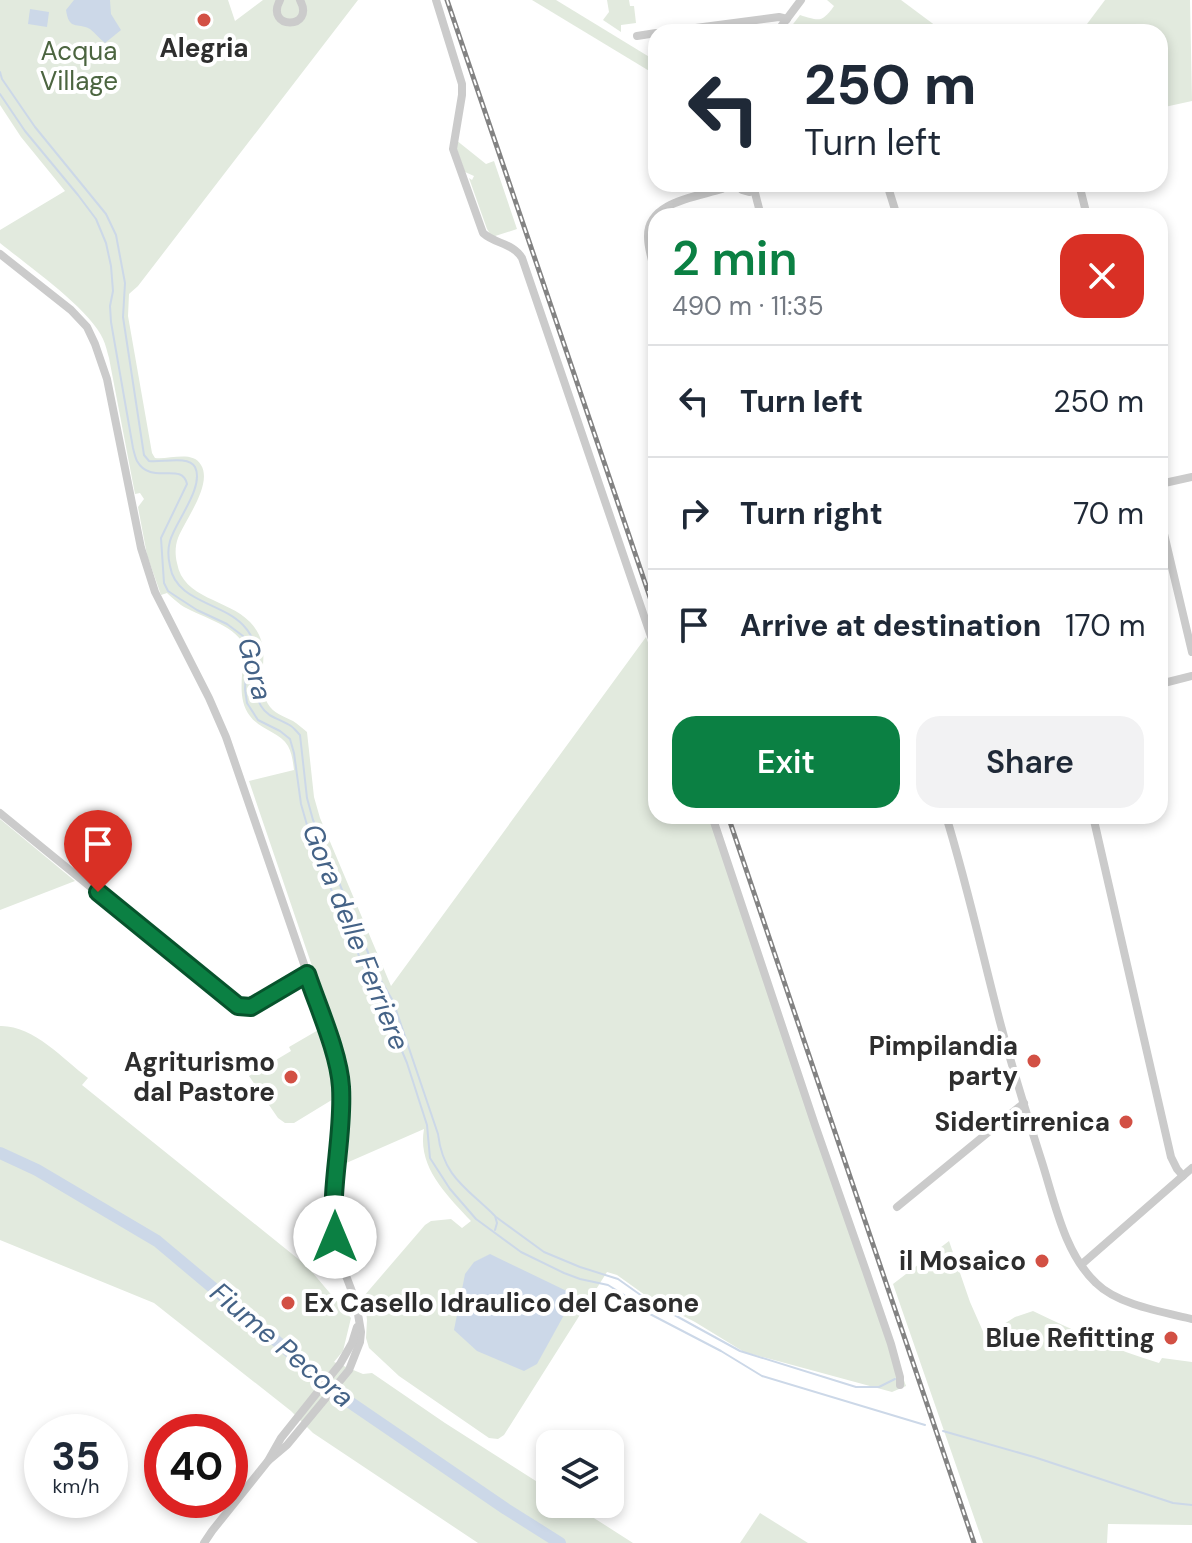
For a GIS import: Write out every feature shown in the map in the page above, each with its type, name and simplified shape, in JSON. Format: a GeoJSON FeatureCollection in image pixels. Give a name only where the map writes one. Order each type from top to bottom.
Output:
{"type":"FeatureCollection","features":[{"type":"Feature","properties":{"kind":"street"},"geometry":{"type":"LineString","coordinates":[[280,0],[276,8],[278,16],[291,23],[298,21],[303,14],[304,7],[300,0]]}},
{"type":"Feature","properties":{"kind":"street"},"geometry":{"type":"LineString","coordinates":[[436,0],[462,84],[453,146],[461,172],[483,233],[515,249],[522,258],[648,628]]}},
{"type":"Feature","properties":{"kind":"street"},"geometry":{"type":"LineString","coordinates":[[783,24],[801,0]]}},
{"type":"Feature","properties":{"kind":"street"},"geometry":{"type":"LineString","coordinates":[[726,24],[779,17],[787,19]]}},
{"type":"Feature","properties":{"kind":"street"},"geometry":{"type":"LineString","coordinates":[[637,36],[648,34]]}},
{"type":"Feature","properties":{"kind":"street"},"geometry":{"type":"LineString","coordinates":[[664,208],[708,192]]}},
{"type":"Feature","properties":{"kind":"street"},"geometry":{"type":"LineString","coordinates":[[0,254],[71,310],[87,327],[95,344],[107,379],[148,574],[226,737],[340,1075],[342,1099],[334,1227],[340,1260],[359,1318],[360,1342],[349,1370],[287,1445],[268,1461]]}},
{"type":"Feature","properties":{"kind":"street"},"geometry":{"type":"LineString","coordinates":[[1168,482],[1192,477]]}},
{"type":"Feature","properties":{"kind":"street"},"geometry":{"type":"LineString","coordinates":[[1168,551],[1192,652]]}},
{"type":"Feature","properties":{"kind":"street"},"geometry":{"type":"LineString","coordinates":[[1168,682],[1192,676]]}},
{"type":"Feature","properties":{"kind":"street"},"geometry":{"type":"LineString","coordinates":[[0,813],[235,1005],[251,1007],[307,974]]}},
{"type":"Feature","properties":{"kind":"street"},"geometry":{"type":"LineString","coordinates":[[715,824],[891,1344],[900,1385]]}},
{"type":"Feature","properties":{"kind":"street"},"geometry":{"type":"LineString","coordinates":[[948,824],[1001,1024],[1067,1240],[1093,1280],[1112,1295],[1192,1319]]}},
{"type":"Feature","properties":{"kind":"street"},"geometry":{"type":"LineString","coordinates":[[1095,824],[1171,1157],[1183,1176]]}},
{"type":"Feature","properties":{"kind":"street"},"geometry":{"type":"LineString","coordinates":[[897,1207],[1024,1103]]}},
{"type":"Feature","properties":{"kind":"street"},"geometry":{"type":"LineString","coordinates":[[1082,1264],[1192,1168]]}},
{"type":"Feature","properties":{"kind":"street"},"geometry":{"type":"LineString","coordinates":[[204,1543],[340,1364],[352,1343],[359,1318]]}},
{"type":"Feature","properties":{"kind":"green space","name":"Acqua Village"},"geometry":{"type":"Polygon","coordinates":[[[0,0],[228,0],[235,21],[263,0],[358,0],[129,294],[128,316],[152,453],[155,458],[192,458],[201,465],[204,473],[201,492],[176,544],[176,560],[181,575],[197,591],[241,614],[258,633],[262,643],[264,694],[273,710],[307,732],[314,797],[320,818],[391,986],[646,637],[648,824],[712,824],[906,1386],[892,1392],[744,1352],[652,1300],[617,1275],[607,1272],[504,1435],[498,1439],[489,1438],[399,1376],[369,1348],[364,1296],[425,1225],[431,1221],[451,1219],[462,1228],[471,1221],[429,1168],[423,1143],[424,1129],[344,1164],[350,1109],[348,1084],[313,969],[249,781],[294,770],[290,752],[280,737],[259,725],[246,710],[242,690],[244,648],[239,637],[181,605],[167,593],[161,595],[147,555],[138,507],[144,499],[140,493],[135,494],[103,339],[72,301],[0,243],[0,230],[65,191],[21,137],[0,105],[0,0]]]}},
{"type":"Feature","properties":{"kind":"green space"},"geometry":{"type":"Polygon","coordinates":[[[532,0],[556,0],[648,56],[648,70],[532,0]]]}},
{"type":"Feature","properties":{"kind":"green space"},"geometry":{"type":"Polygon","coordinates":[[[607,0],[629,0],[630,6],[634,6],[636,23],[621,25],[621,32],[603,20],[609,12],[607,0]]]}},
{"type":"Feature","properties":{"kind":"green space"},"geometry":{"type":"Polygon","coordinates":[[[827,0],[901,0],[933,24],[793,24],[800,15],[823,18],[834,6],[827,0]]]}},
{"type":"Feature","properties":{"kind":"green space"},"geometry":{"type":"Polygon","coordinates":[[[1105,0],[1190,0],[1192,101],[1168,106],[1168,24],[1087,24],[1105,0]]]}},
{"type":"Feature","properties":{"kind":"green space"},"geometry":{"type":"Polygon","coordinates":[[[456,140],[486,164],[494,161],[517,229],[492,237],[469,178],[472,180],[474,176],[465,172],[456,140]]]}},
{"type":"Feature","properties":{"kind":"green space"},"geometry":{"type":"Polygon","coordinates":[[[0,819],[75,881],[0,910],[0,819]]]}},
{"type":"Feature","properties":{"kind":"green space"},"geometry":{"type":"Polygon","coordinates":[[[0,1026],[24,1031],[58,1053],[88,1078],[82,1085],[307,1266],[351,1318],[343,1351],[334,1362],[363,1374],[372,1373],[536,1481],[536,1518],[594,1518],[633,1543],[478,1543],[313,1433],[291,1411],[154,1303],[0,1240],[0,1026]]]}},
{"type":"Feature","properties":{"kind":"green space","name":"Agriturismo dal Pastore"},"geometry":{"type":"Polygon","coordinates":[[[320,1029],[332,1072],[335,1098],[294,1123],[285,1123],[278,1118],[249,1076],[320,1029]]]}},
{"type":"Feature","properties":{"kind":"green space"},"geometry":{"type":"Polygon","coordinates":[[[949,1241],[985,1336],[1015,1317],[1033,1311],[1143,1358],[1159,1363],[1162,1358],[1192,1362],[1192,1525],[1108,1524],[1107,1543],[983,1543],[893,1284],[949,1241]]]}},
{"type":"Feature","properties":{"kind":"green space"},"geometry":{"type":"Polygon","coordinates":[[[760,1513],[808,1543],[740,1543],[760,1513]]]}},
{"type":"Feature","properties":{"kind":"water"},"geometry":{"type":"Polygon","coordinates":[[[74,0],[110,0],[111,14],[121,30],[105,43],[90,29],[71,23],[66,10],[74,0]]]}},
{"type":"Feature","properties":{"kind":"water"},"geometry":{"type":"Polygon","coordinates":[[[30,9],[49,12],[47,27],[28,24],[30,9]]]}},
{"type":"Feature","properties":{"kind":"water"},"geometry":{"type":"Polygon","coordinates":[[[490,1254],[575,1295],[537,1364],[524,1371],[477,1351],[454,1330],[465,1274],[474,1262],[490,1254]]]}},
{"type":"Feature","properties":{"kind":"waterway","name":"Gora"},"geometry":{"type":"LineString","coordinates":[[0,72],[35,127],[106,214],[116,235],[125,283],[123,317],[144,455],[149,461],[187,461],[195,467],[197,475],[193,494],[169,544],[174,578],[190,594],[234,617],[251,635],[256,656],[257,696],[267,713],[291,726],[300,735],[307,798],[313,820],[377,974],[393,1001],[445,1161],[458,1181],[495,1216],[495,1230]]}},
{"type":"Feature","properties":{"kind":"waterway","name":"Gora delle Ferriere"},"geometry":{"type":"LineString","coordinates":[[0,94],[25,131],[96,219],[106,243],[113,291],[111,322],[137,461],[150,472],[179,474],[187,484],[161,538],[164,583],[168,591],[243,636],[247,645],[247,703],[258,720],[290,739],[301,804],[313,846],[407,1063],[427,1125],[430,1158],[450,1189],[476,1219],[521,1252],[564,1273],[608,1285],[648,1313],[762,1376],[925,1425]]}},
{"type":"Feature","properties":{"kind":"waterway","name":"Fiume Pecora"},"geometry":{"type":"LineString","coordinates":[[0,1153],[37,1170],[157,1241],[348,1401],[560,1543]]}},
{"type":"Feature","properties":{"kind":"waterway"},"geometry":{"type":"LineString","coordinates":[[496,1217],[544,1252],[618,1279],[649,1301],[740,1351],[856,1387],[879,1387],[895,1379]]}},
{"type":"Feature","properties":{"kind":"waterway","name":"Gora delle Ferriere"},"geometry":{"type":"LineString","coordinates":[[943,1431],[1173,1503],[1192,1505]]}},
{"type":"Feature","properties":{"kind":"railway"},"geometry":{"type":"LineString","coordinates":[[447,0],[648,591]]}},
{"type":"Feature","properties":{"kind":"railway"},"geometry":{"type":"LineString","coordinates":[[731,824],[974,1543]]}},
{"type":"Feature","properties":{"kind":"place","name":"Alegria"},"geometry":{"type":"Point","coordinates":[204,20]}},
{"type":"Feature","properties":{"kind":"place","name":"Pimpilandia party"},"geometry":{"type":"Point","coordinates":[1034,1061]}},
{"type":"Feature","properties":{"kind":"place","name":"Agriturismo dal Pastore"},"geometry":{"type":"Point","coordinates":[291,1077]}},
{"type":"Feature","properties":{"kind":"place","name":"Sidertirrenica"},"geometry":{"type":"Point","coordinates":[1126,1122]}},
{"type":"Feature","properties":{"kind":"place","name":"il Mosaico"},"geometry":{"type":"Point","coordinates":[1042,1261]}},
{"type":"Feature","properties":{"kind":"place","name":"Ex Casello Idraulico del Casone"},"geometry":{"type":"Point","coordinates":[288,1303]}},
{"type":"Feature","properties":{"kind":"place","name":"Blue Refitting"},"geometry":{"type":"Point","coordinates":[1171,1338]}},
{"type":"Feature","properties":{"kind":"route"},"geometry":{"type":"LineString","coordinates":[[98,892],[235,1005],[251,1007],[307,974],[340,1075],[342,1099],[335,1237]]}}]}
